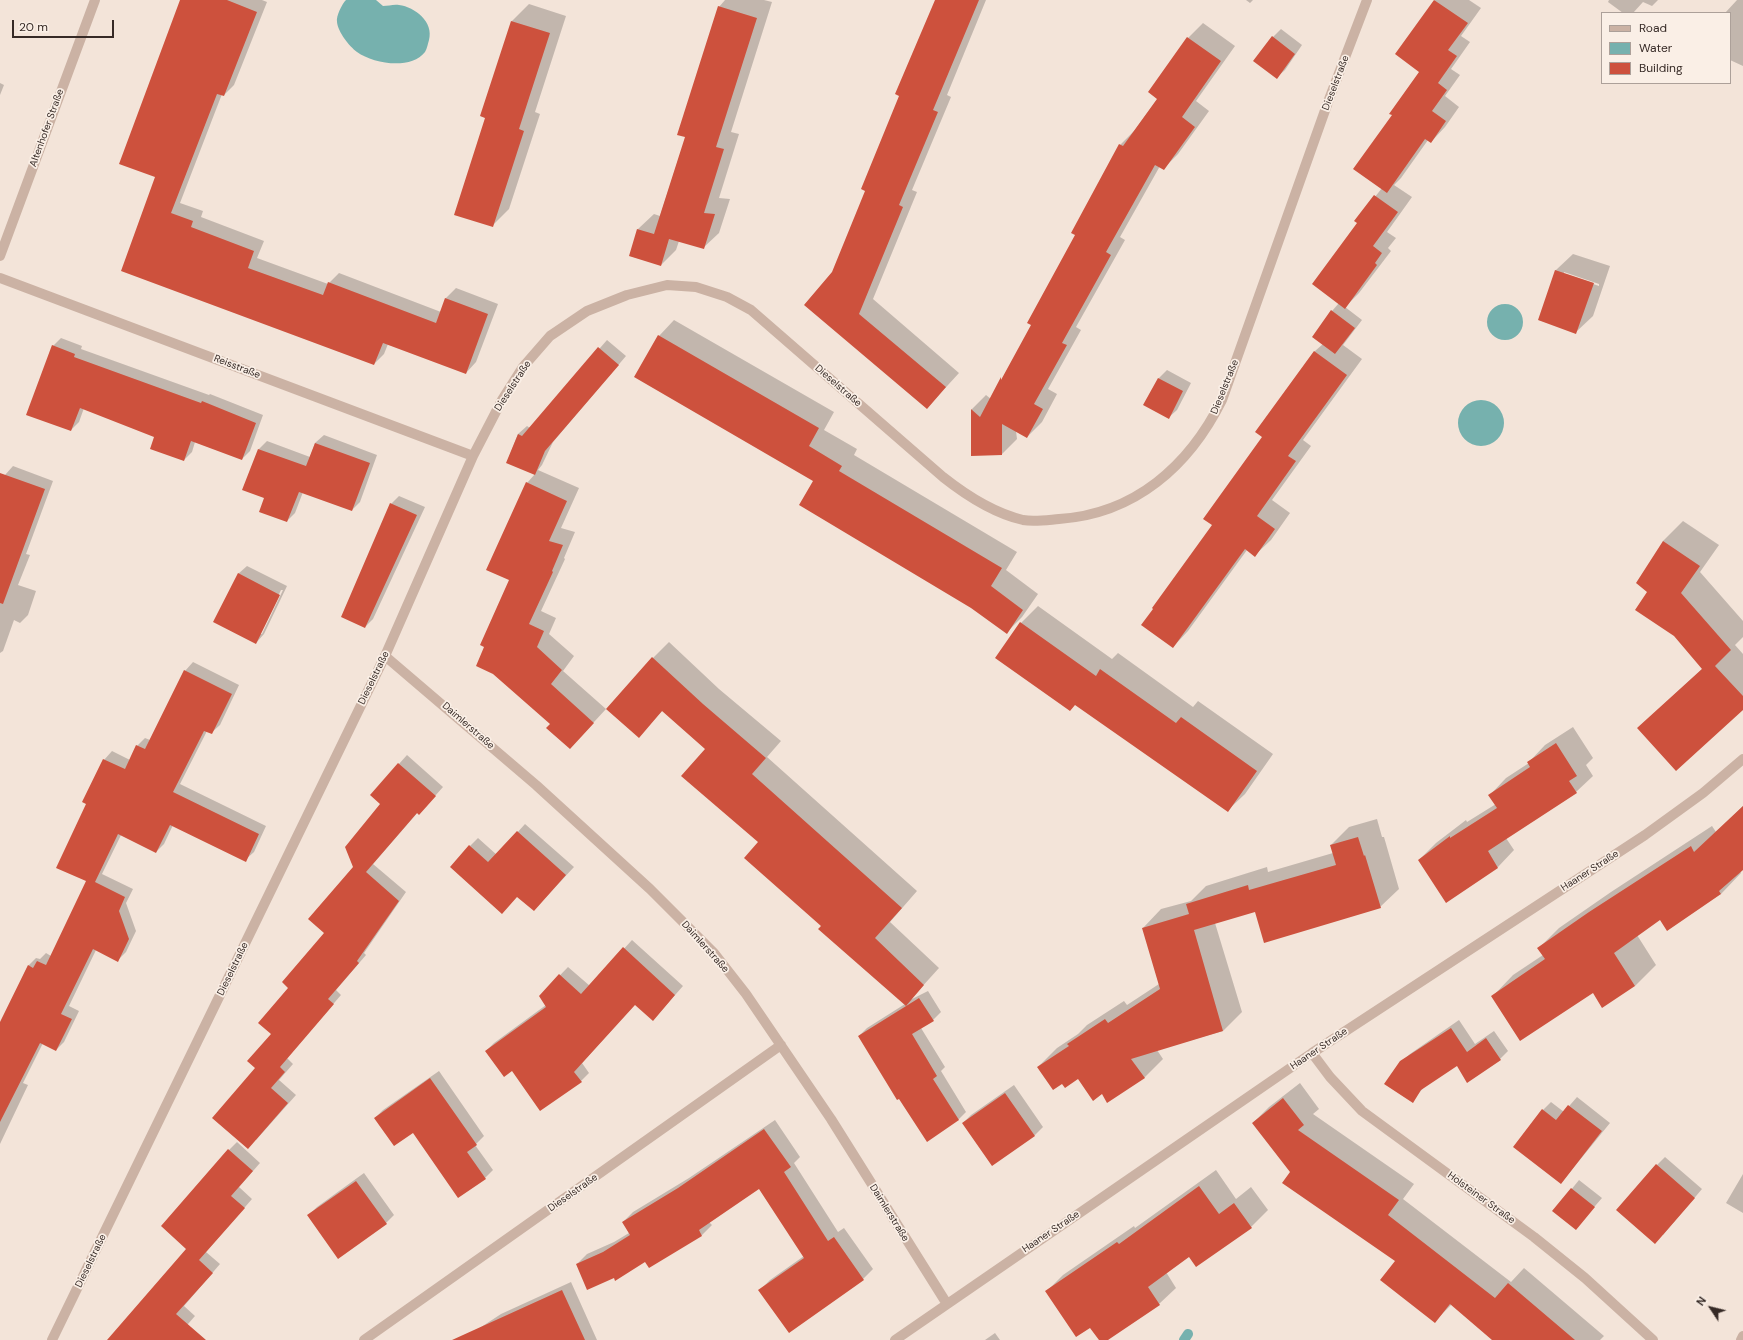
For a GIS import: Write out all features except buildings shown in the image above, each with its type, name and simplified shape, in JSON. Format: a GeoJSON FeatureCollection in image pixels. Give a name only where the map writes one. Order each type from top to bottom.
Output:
{"type":"FeatureCollection","features":[{"type":"Feature","properties":{"kind":"street","name":"Altenhofer Straße"},"geometry":{"type":"LineString","coordinates":[[0,256],[94,0]]}},
{"type":"Feature","properties":{"kind":"street","name":"Dieselstraße"},"geometry":{"type":"LineString","coordinates":[[52,1340],[386,656],[473,456],[506,393],[523,367],[550,336],[587,311],[628,294],[667,285],[696,287],[727,297],[750,310],[943,477],[961,491],[996,511],[1024,520],[1036,521],[1075,518],[1118,505],[1136,496],[1162,478],[1186,456],[1206,430],[1222,400],[1328,102],[1367,0]]}},
{"type":"Feature","properties":{"kind":"street","name":"Reisstraße"},"geometry":{"type":"LineString","coordinates":[[0,278],[473,456]]}},
{"type":"Feature","properties":{"kind":"street","name":"Daimlerstraße"},"geometry":{"type":"LineString","coordinates":[[386,656],[536,785],[657,896],[714,953],[746,994],[831,1119],[947,1304]]}},
{"type":"Feature","properties":{"kind":"street","name":"Haaner Straße"},"geometry":{"type":"LineString","coordinates":[[895,1340],[1312,1053],[1645,835],[1703,793],[1743,759]]}},
{"type":"Feature","properties":{"kind":"street","name":"Dieselstraße"},"geometry":{"type":"LineString","coordinates":[[364,1340],[781,1044]]}},
{"type":"Feature","properties":{"kind":"street","name":"Holsteiner Straße"},"geometry":{"type":"LineString","coordinates":[[1312,1053],[1330,1077],[1362,1111],[1534,1236],[1585,1278],[1653,1340]]}},
{"type":"Feature","properties":{"kind":"street"},"geometry":{"type":"LineString","coordinates":[[1741,1340],[1743,1336]]}},
{"type":"Feature","properties":{"kind":"water"},"geometry":{"type":"Polygon","coordinates":[[[346,0],[376,0],[383,6],[405,6],[417,12],[422,16],[429,27],[429,40],[425,52],[419,58],[411,61],[392,63],[373,60],[357,52],[344,38],[338,26],[338,13],[346,0]]]}},
{"type":"Feature","properties":{"kind":"water"},"geometry":{"type":"Polygon","coordinates":[[[1509,304],[1518,309],[1522,315],[1522,329],[1518,335],[1509,340],[1501,340],[1492,335],[1488,329],[1487,318],[1492,309],[1498,305],[1509,304]]]}},
{"type":"Feature","properties":{"kind":"water"},"geometry":{"type":"Polygon","coordinates":[[[1476,400],[1486,400],[1494,404],[1500,410],[1504,418],[1504,428],[1500,436],[1494,442],[1486,446],[1476,446],[1468,442],[1462,436],[1458,428],[1458,418],[1462,410],[1468,404],[1476,400]]]}},
{"type":"Feature","properties":{"kind":"waterway"},"geometry":{"type":"LineString","coordinates":[[1184,1340],[1188,1334]]}}]}
